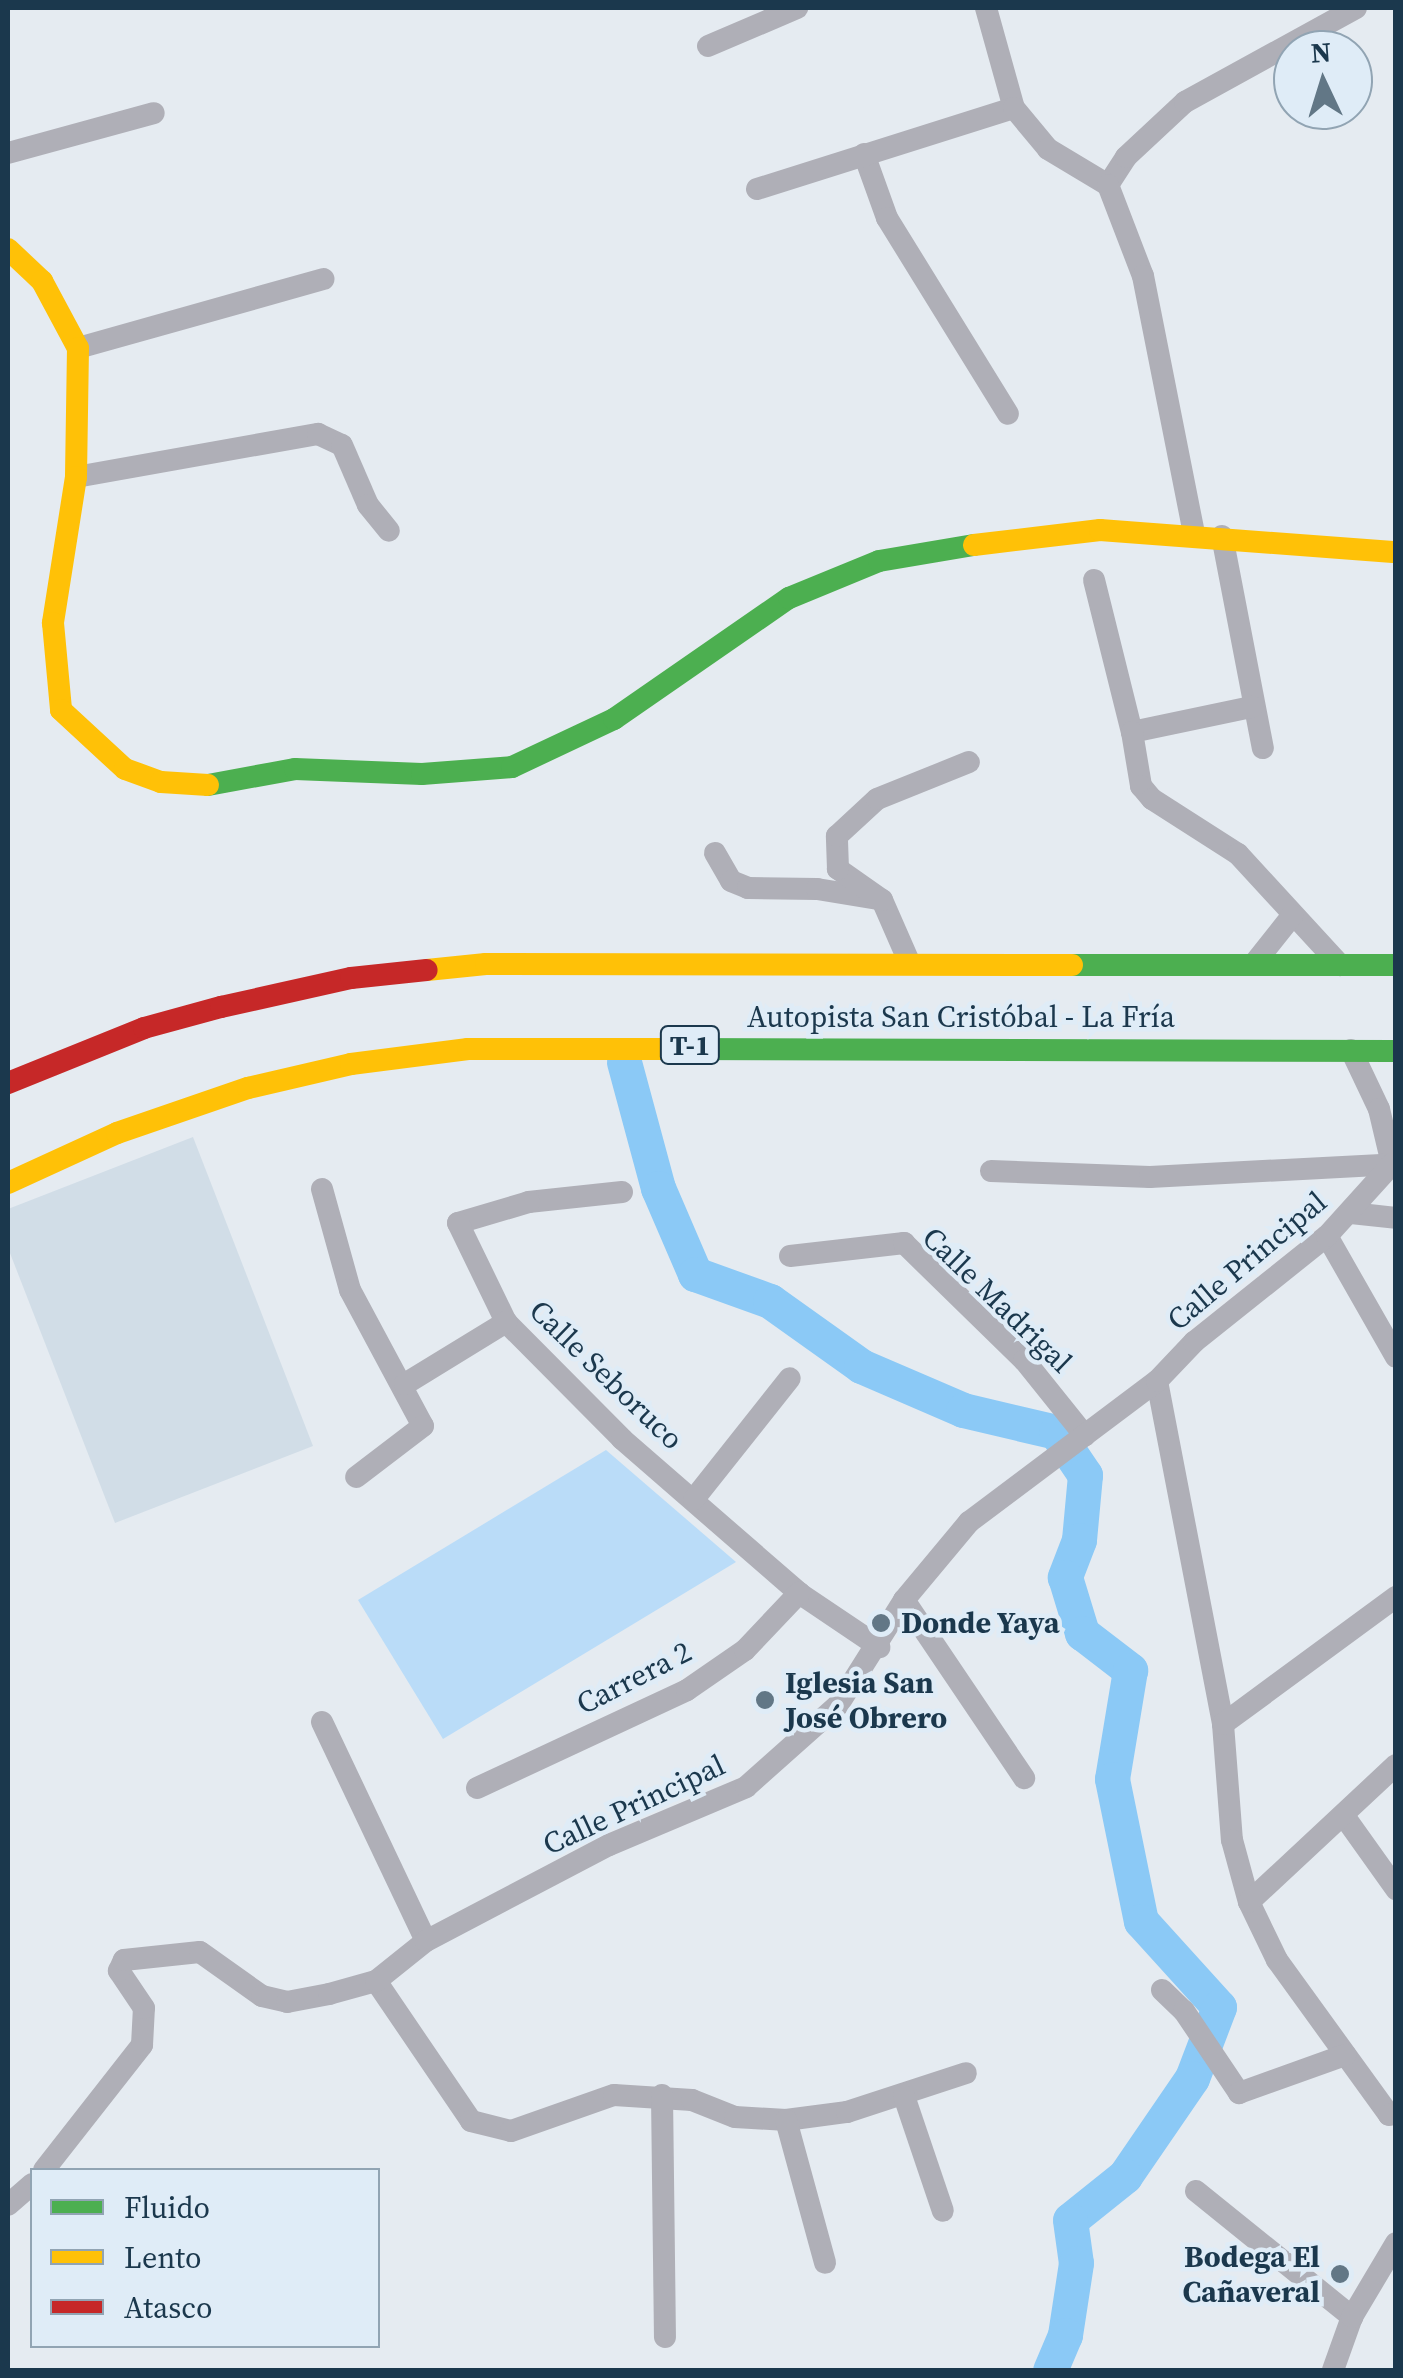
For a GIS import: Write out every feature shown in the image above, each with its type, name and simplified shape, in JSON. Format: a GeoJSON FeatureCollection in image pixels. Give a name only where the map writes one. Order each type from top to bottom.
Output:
{"type":"FeatureCollection","features":[{"type":"Feature","properties":{"kind":"main road"},"geometry":{"type":"LineString","coordinates":[[8,248],[42,282],[78,348],[76,477],[53,622],[61,710],[125,770],[199,787],[295,769],[422,774],[512,767],[614,719],[788,598],[879,561],[1100,530],[1194,533],[1396,552]]}},
{"type":"Feature","properties":{"kind":"main road","name":"Autopista San Cristóbal - La Fría"},"geometry":{"type":"LineString","coordinates":[[8,1083],[144,1028],[351,978],[486,964],[1396,965]]}},
{"type":"Feature","properties":{"kind":"main road","name":"Autopista San Cristóbal - La Fría"},"geometry":{"type":"LineString","coordinates":[[8,1183],[117,1133],[248,1088],[350,1064],[468,1049],[1396,1051]]}},
{"type":"Feature","properties":{"kind":"street"},"geometry":{"type":"LineString","coordinates":[[708,46],[797,8]]}},
{"type":"Feature","properties":{"kind":"street"},"geometry":{"type":"LineString","coordinates":[[986,8],[1014,108],[1048,149],[1108,185],[1143,276],[1194,533]]}},
{"type":"Feature","properties":{"kind":"street"},"geometry":{"type":"LineString","coordinates":[[1108,185],[1126,157],[1185,102],[1356,8]]}},
{"type":"Feature","properties":{"kind":"street"},"geometry":{"type":"LineString","coordinates":[[757,189],[1014,108]]}},
{"type":"Feature","properties":{"kind":"street"},"geometry":{"type":"LineString","coordinates":[[8,153],[154,112]]}},
{"type":"Feature","properties":{"kind":"street"},"geometry":{"type":"LineString","coordinates":[[864,154],[887,218],[1008,414]]}},
{"type":"Feature","properties":{"kind":"street"},"geometry":{"type":"LineString","coordinates":[[78,348],[324,279]]}},
{"type":"Feature","properties":{"kind":"street"},"geometry":{"type":"LineString","coordinates":[[76,477],[318,434],[342,445],[368,505],[389,531]]}},
{"type":"Feature","properties":{"kind":"street"},"geometry":{"type":"LineString","coordinates":[[1222,536],[1263,748]]}},
{"type":"Feature","properties":{"kind":"street"},"geometry":{"type":"LineString","coordinates":[[1094,580],[1132,732],[1141,786],[1238,854],[1340,965]]}},
{"type":"Feature","properties":{"kind":"street"},"geometry":{"type":"LineString","coordinates":[[1132,732],[1252,706]]}},
{"type":"Feature","properties":{"kind":"street"},"geometry":{"type":"LineString","coordinates":[[910,964],[882,900],[838,869],[834,846],[843,824],[877,799],[969,762]]}},
{"type":"Feature","properties":{"kind":"street"},"geometry":{"type":"LineString","coordinates":[[715,854],[731,882],[748,888],[817,889],[882,900]]}},
{"type":"Feature","properties":{"kind":"street"},"geometry":{"type":"LineString","coordinates":[[1254,965],[1292,916]]}},
{"type":"Feature","properties":{"kind":"street"},"geometry":{"type":"LineString","coordinates":[[992,1171],[1150,1178],[1394,1164],[1379,1109],[1352,1050]]}},
{"type":"Feature","properties":{"kind":"street","name":"Calle Principal"},"geometry":{"type":"LineString","coordinates":[[46,2168],[142,2046],[144,2008],[119,1971],[124,1960],[200,1952],[262,1996],[287,2002],[376,1981],[426,1942],[609,1845],[746,1787],[838,1705],[879,1647],[904,1600],[969,1522],[1156,1380],[1194,1342],[1327,1236],[1394,1164]]}},
{"type":"Feature","properties":{"kind":"street"},"geometry":{"type":"LineString","coordinates":[[322,1189],[350,1290],[405,1384],[423,1426],[356,1478]]}},
{"type":"Feature","properties":{"kind":"street","name":"Calle Seboruco"},"geometry":{"type":"LineString","coordinates":[[622,1192],[528,1202],[458,1223],[506,1322],[622,1439],[799,1593],[879,1647]]}},
{"type":"Feature","properties":{"kind":"street"},"geometry":{"type":"LineString","coordinates":[[1351,1214],[1396,1218]]}},
{"type":"Feature","properties":{"kind":"street"},"geometry":{"type":"LineString","coordinates":[[1327,1236],[1396,1357]]}},
{"type":"Feature","properties":{"kind":"street","name":"Calle Madrigal"},"geometry":{"type":"LineString","coordinates":[[790,1256],[904,1243],[1024,1360],[1085,1436]]}},
{"type":"Feature","properties":{"kind":"street"},"geometry":{"type":"LineString","coordinates":[[405,1384],[506,1322]]}},
{"type":"Feature","properties":{"kind":"street"},"geometry":{"type":"LineString","coordinates":[[694,1499],[790,1378]]}},
{"type":"Feature","properties":{"kind":"street"},"geometry":{"type":"LineString","coordinates":[[1156,1380],[1223,1724],[1232,1840],[1249,1902],[1277,1960],[1389,2115],[1396,2113]]}},
{"type":"Feature","properties":{"kind":"street","name":"Carrera 2"},"geometry":{"type":"LineString","coordinates":[[476,1788],[687,1690],[745,1650],[799,1593]]}},
{"type":"Feature","properties":{"kind":"street"},"geometry":{"type":"LineString","coordinates":[[904,1600],[1024,1778]]}},
{"type":"Feature","properties":{"kind":"street"},"geometry":{"type":"LineString","coordinates":[[1223,1724],[1394,1604]]}},
{"type":"Feature","properties":{"kind":"street"},"geometry":{"type":"LineString","coordinates":[[322,1722],[426,1942]]}},
{"type":"Feature","properties":{"kind":"street"},"geometry":{"type":"LineString","coordinates":[[1249,1902],[1396,1765]]}},
{"type":"Feature","properties":{"kind":"street"},"geometry":{"type":"LineString","coordinates":[[1344,1816],[1396,1889]]}},
{"type":"Feature","properties":{"kind":"street"},"geometry":{"type":"LineString","coordinates":[[376,1981],[472,2121],[511,2131],[614,2094],[662,2095],[736,2116],[786,2120],[904,2096],[966,2073]]}},
{"type":"Feature","properties":{"kind":"street"},"geometry":{"type":"LineString","coordinates":[[1162,1990],[1184,2010],[1239,2094],[1345,2055]]}},
{"type":"Feature","properties":{"kind":"street"},"geometry":{"type":"LineString","coordinates":[[662,2095],[665,2338]]}},
{"type":"Feature","properties":{"kind":"street"},"geometry":{"type":"LineString","coordinates":[[904,2096],[943,2211]]}},
{"type":"Feature","properties":{"kind":"street"},"geometry":{"type":"LineString","coordinates":[[786,2120],[825,2263]]}},
{"type":"Feature","properties":{"kind":"street"},"geometry":{"type":"LineString","coordinates":[[8,2205],[30,2186]]}},
{"type":"Feature","properties":{"kind":"street"},"geometry":{"type":"LineString","coordinates":[[1196,2191],[1352,2316]]}},
{"type":"Feature","properties":{"kind":"street"},"geometry":{"type":"LineString","coordinates":[[1333,2370],[1352,2316],[1396,2243]]}},
{"type":"Feature","properties":{"kind":"shaded area"},"geometry":{"type":"Polygon","coordinates":[[[193,1137],[313,1446],[115,1523],[8,1248],[8,1209],[193,1137]]]}},
{"type":"Feature","properties":{"kind":"shaded area"},"geometry":{"type":"Polygon","coordinates":[[[606,1450],[736,1562],[443,1739],[358,1600],[606,1450]]]}},
{"type":"Feature","properties":{"kind":"waterway"},"geometry":{"type":"LineString","coordinates":[[624,1062],[658,1188],[695,1274],[770,1301],[861,1366],[963,1410],[1056,1432],[1085,1475],[1079,1540],[1065,1577],[1082,1633],[1130,1670],[1112,1779],[1141,1921],[1219,2007],[1192,2078],[1125,2176],[1070,2220],[1076,2263],[1065,2335],[1050,2370]]}},
{"type":"Feature","properties":{"kind":"traffic: fast"},"geometry":{"type":"LineString","coordinates":[[208,785],[295,769],[422,774],[512,767],[614,719],[789,598],[879,561],[974,545]]}},
{"type":"Feature","properties":{"kind":"traffic: fast"},"geometry":{"type":"LineString","coordinates":[[1072,965],[1396,965]]}},
{"type":"Feature","properties":{"kind":"traffic: fast"},"geometry":{"type":"LineString","coordinates":[[673,1049],[1396,1051]]}},
{"type":"Feature","properties":{"kind":"traffic: slow"},"geometry":{"type":"LineString","coordinates":[[8,249],[42,281],[78,348],[76,477],[53,623],[61,710],[125,769],[161,782],[208,785]]}},
{"type":"Feature","properties":{"kind":"traffic: slow"},"geometry":{"type":"LineString","coordinates":[[974,545],[1100,530],[1396,552]]}},
{"type":"Feature","properties":{"kind":"traffic: slow"},"geometry":{"type":"LineString","coordinates":[[427,970],[486,964],[1072,965]]}},
{"type":"Feature","properties":{"kind":"traffic: slow"},"geometry":{"type":"LineString","coordinates":[[8,1183],[117,1133],[248,1088],[351,1064],[468,1049],[673,1049]]}},
{"type":"Feature","properties":{"kind":"traffic: jam"},"geometry":{"type":"LineString","coordinates":[[8,1083],[144,1028],[221,1007],[351,978],[427,970]]}},
{"type":"Feature","properties":{"kind":"place","name":"Donde Yaya"},"geometry":{"type":"Point","coordinates":[881,1623]}},
{"type":"Feature","properties":{"kind":"place","name":"Iglesia San José Obrero"},"geometry":{"type":"Point","coordinates":[765,1700]}},
{"type":"Feature","properties":{"kind":"place","name":"Bodega El Cañaveral"},"geometry":{"type":"Point","coordinates":[1340,2274]}}]}
